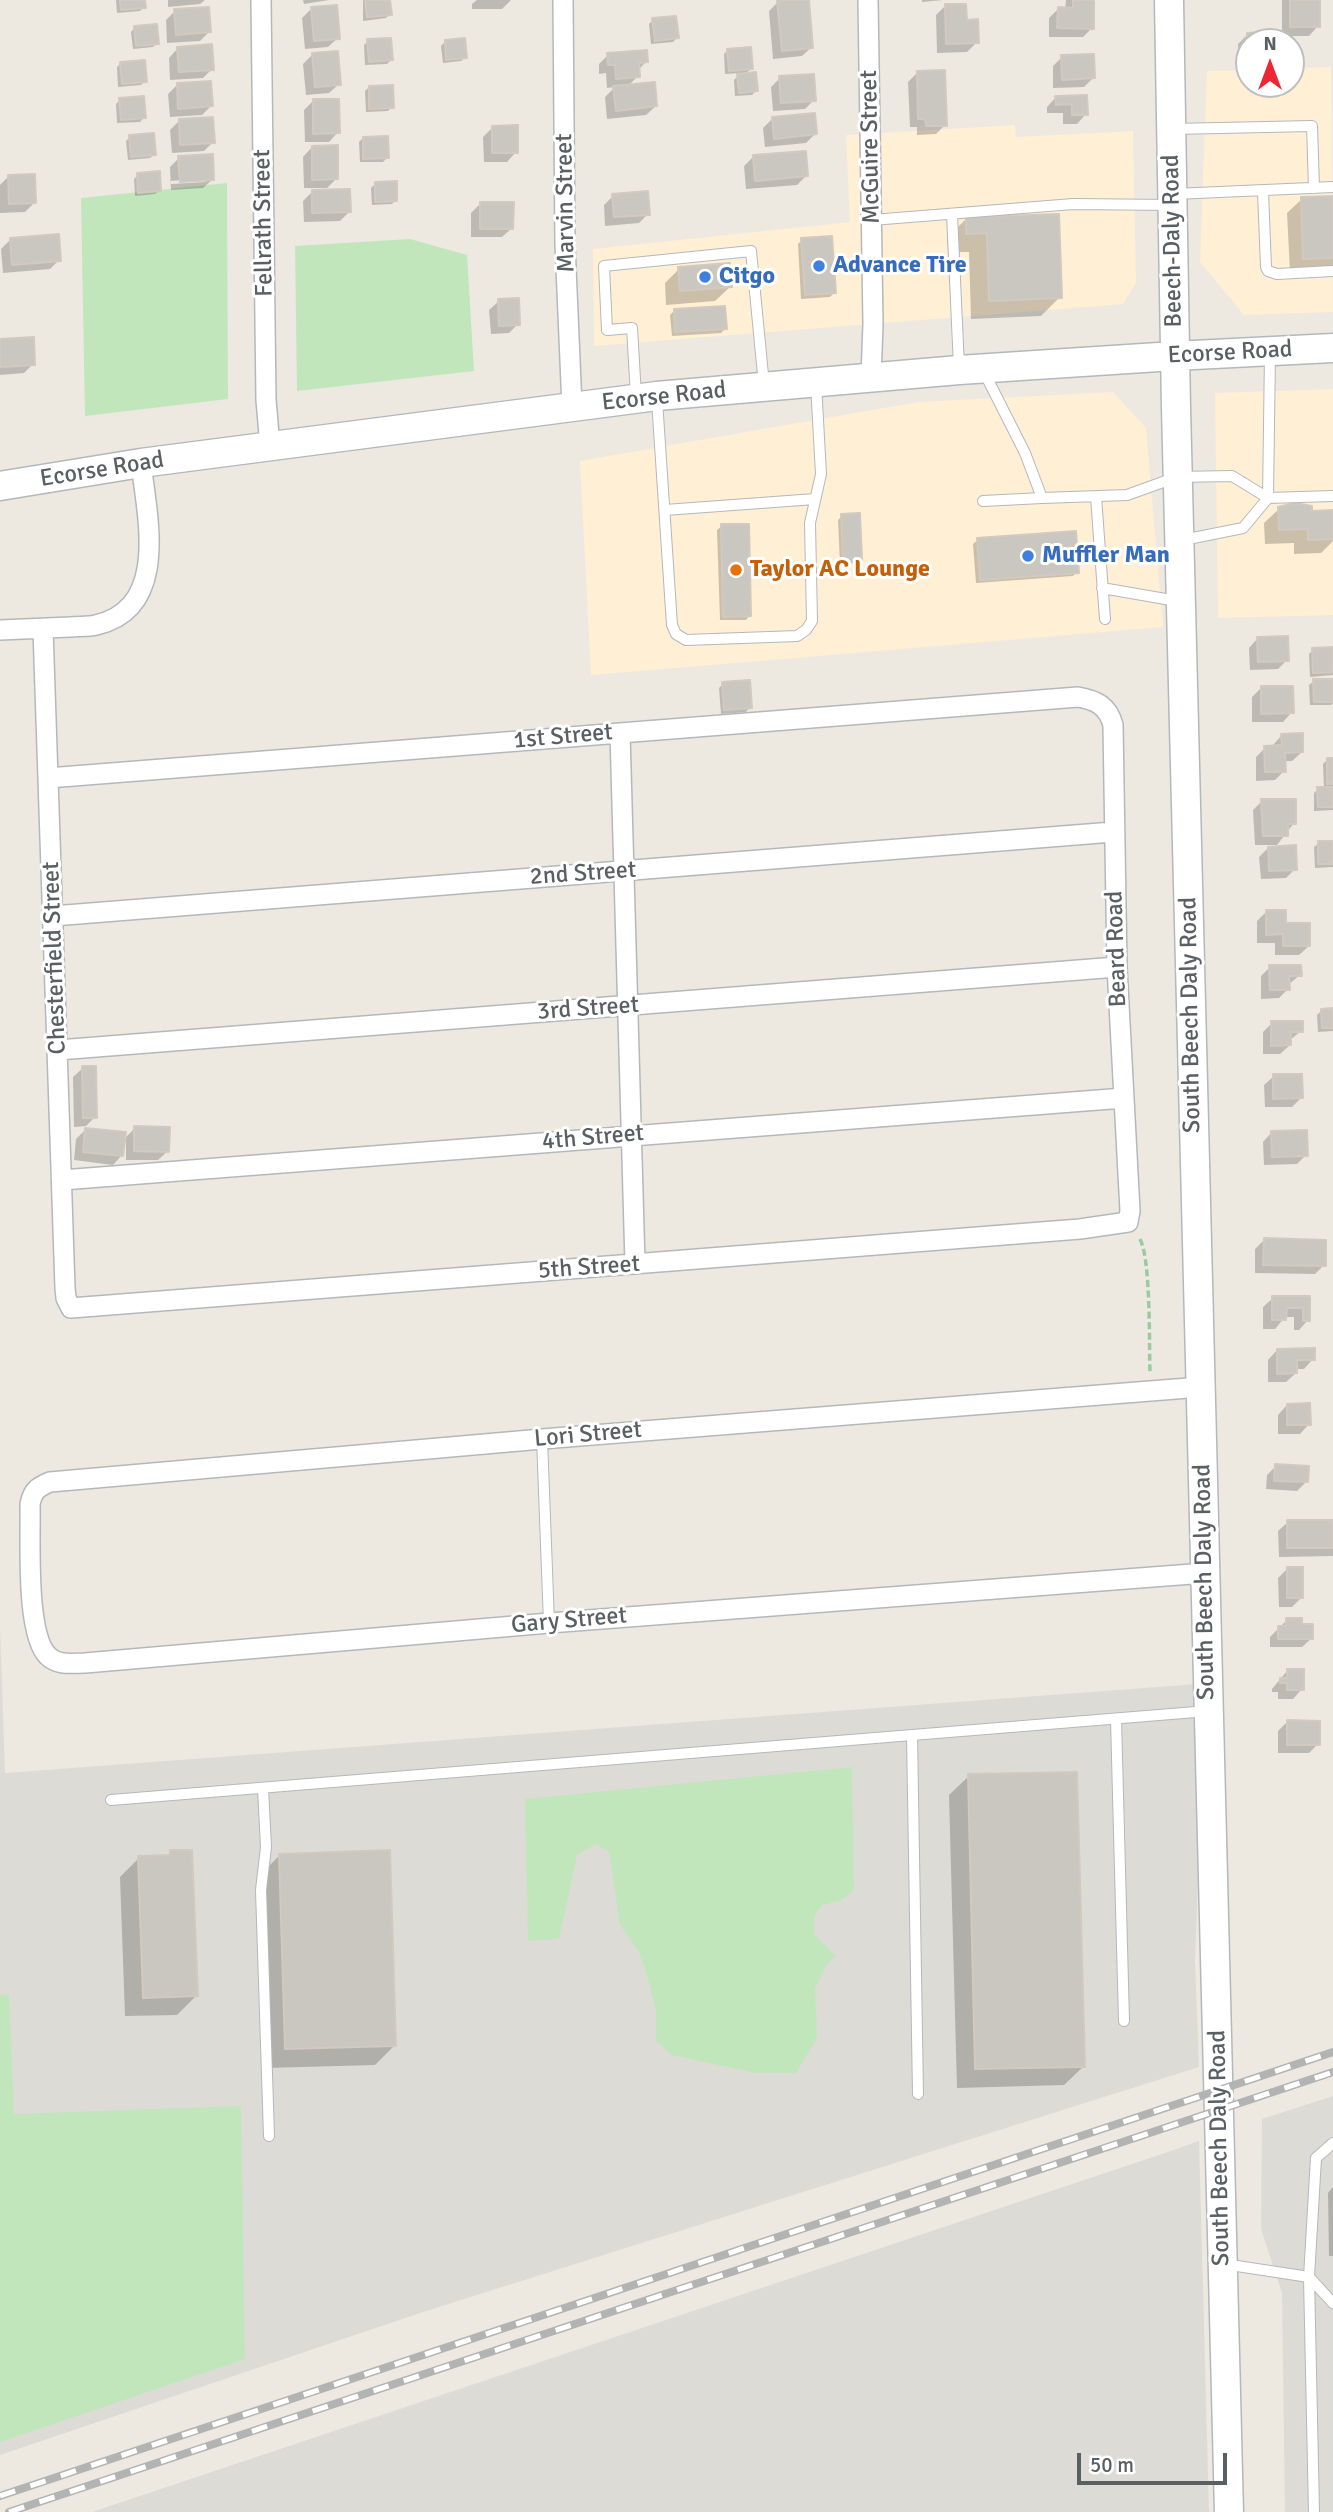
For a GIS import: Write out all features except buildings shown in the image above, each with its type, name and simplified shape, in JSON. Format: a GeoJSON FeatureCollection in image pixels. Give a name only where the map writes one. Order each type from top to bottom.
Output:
{"type":"FeatureCollection","features":[{"type":"Feature","properties":{"kind":"street","name":"Fellrath Street"},"geometry":{"type":"LineString","coordinates":[[261,0],[266,386],[270,446]]}},
{"type":"Feature","properties":{"kind":"street","name":"Marvin Street"},"geometry":{"type":"LineString","coordinates":[[563,0],[565,244],[572,407]]}},
{"type":"Feature","properties":{"kind":"street","name":"McGuire Street"},"geometry":{"type":"LineString","coordinates":[[868,0],[873,324],[871,377]]}},
{"type":"Feature","properties":{"kind":"street","name":"Beech-Daly Road"},"geometry":{"type":"LineString","coordinates":[[1169,0],[1174,200],[1174,356],[1182,651]]}},
{"type":"Feature","properties":{"kind":"street","name":"Ecorse Road"},"geometry":{"type":"LineString","coordinates":[[0,486],[141,463],[647,398],[971,369],[1333,348]]}},
{"type":"Feature","properties":{"kind":"street"},"geometry":{"type":"LineString","coordinates":[[0,631],[97,625],[116,617],[126,609],[142,589],[150,565],[141,463]]}},
{"type":"Feature","properties":{"kind":"street","name":"Chesterfield Street"},"geometry":{"type":"LineString","coordinates":[[43,629],[65,1288]]}},
{"type":"Feature","properties":{"kind":"street","name":"South Beech Daly Road"},"geometry":{"type":"LineString","coordinates":[[1182,651],[1229,2512]]}},
{"type":"Feature","properties":{"kind":"street","name":"1st Street"},"geometry":{"type":"LineString","coordinates":[[48,778],[1078,697]]}},
{"type":"Feature","properties":{"kind":"street","name":"Beard Road"},"geometry":{"type":"LineString","coordinates":[[1078,697],[1091,699],[1102,705],[1110,713],[1113,725],[1113,832],[1130,1211],[1128,1222]]}},
{"type":"Feature","properties":{"kind":"street"},"geometry":{"type":"LineString","coordinates":[[620,733],[635,1264]]}},
{"type":"Feature","properties":{"kind":"street","name":"2nd Street"},"geometry":{"type":"LineString","coordinates":[[53,916],[1113,832]]}},
{"type":"Feature","properties":{"kind":"street","name":"3rd Street"},"geometry":{"type":"LineString","coordinates":[[58,1050],[1118,967]]}},
{"type":"Feature","properties":{"kind":"street","name":"4th Street"},"geometry":{"type":"LineString","coordinates":[[62,1180],[1124,1098]]}},
{"type":"Feature","properties":{"kind":"street","name":"5th Street"},"geometry":{"type":"LineString","coordinates":[[65,1288],[71,1308],[1080,1229],[1128,1222]]}},
{"type":"Feature","properties":{"kind":"street","name":"Lori Street"},"geometry":{"type":"LineString","coordinates":[[31,1546],[32,1494],[37,1487],[50,1482],[542,1438],[1200,1387]]}},
{"type":"Feature","properties":{"kind":"street","name":"Gary Street"},"geometry":{"type":"LineString","coordinates":[[31,1546],[32,1601],[37,1635],[49,1658],[62,1663],[1205,1573]]}},
{"type":"Feature","properties":{"kind":"lane"},"geometry":{"type":"LineString","coordinates":[[1172,130],[1312,126],[1314,188]]}},
{"type":"Feature","properties":{"kind":"lane"},"geometry":{"type":"LineString","coordinates":[[872,220],[1333,187]]}},
{"type":"Feature","properties":{"kind":"lane"},"geometry":{"type":"LineString","coordinates":[[1263,192],[1268,271],[1277,274],[1333,271]]}},
{"type":"Feature","properties":{"kind":"lane"},"geometry":{"type":"LineString","coordinates":[[952,214],[971,369],[1025,453],[1042,498]]}},
{"type":"Feature","properties":{"kind":"lane"},"geometry":{"type":"LineString","coordinates":[[764,387],[751,251],[604,266],[607,330],[632,328],[647,398],[665,510],[672,625],[676,634],[686,640],[797,636],[806,630],[812,621],[810,523],[821,474],[816,382]]}},
{"type":"Feature","properties":{"kind":"lane"},"geometry":{"type":"LineString","coordinates":[[1179,541],[1243,528],[1268,498],[1270,351]]}},
{"type":"Feature","properties":{"kind":"lane"},"geometry":{"type":"LineString","coordinates":[[983,501],[1128,495],[1177,477],[1232,476],[1268,498],[1333,496]]}},
{"type":"Feature","properties":{"kind":"lane"},"geometry":{"type":"LineString","coordinates":[[1096,497],[1104,620]]}},
{"type":"Feature","properties":{"kind":"lane"},"geometry":{"type":"LineString","coordinates":[[665,510],[815,499]]}},
{"type":"Feature","properties":{"kind":"lane"},"geometry":{"type":"LineString","coordinates":[[1102,588],[1181,602]]}},
{"type":"Feature","properties":{"kind":"lane"},"geometry":{"type":"LineString","coordinates":[[542,1438],[549,1623]]}},
{"type":"Feature","properties":{"kind":"lane"},"geometry":{"type":"LineString","coordinates":[[111,1800],[1209,1711]]}},
{"type":"Feature","properties":{"kind":"lane"},"geometry":{"type":"LineString","coordinates":[[1116,1719],[1124,2021]]}},
{"type":"Feature","properties":{"kind":"lane"},"geometry":{"type":"LineString","coordinates":[[912,1735],[918,2094]]}},
{"type":"Feature","properties":{"kind":"lane"},"geometry":{"type":"LineString","coordinates":[[263,1787],[266,1847],[261,1890],[269,2136]]}},
{"type":"Feature","properties":{"kind":"lane"},"geometry":{"type":"LineString","coordinates":[[1314,2512],[1309,2277],[1316,2158],[1333,2143]]}},
{"type":"Feature","properties":{"kind":"lane"},"geometry":{"type":"LineString","coordinates":[[1223,2264],[1309,2277],[1333,2303]]}},
{"type":"Feature","properties":{"kind":"path"},"geometry":{"type":"LineString","coordinates":[[1140,1239],[1147,1290],[1150,1375]]}},
{"type":"Feature","properties":{"kind":"shaded area"},"geometry":{"type":"Polygon","coordinates":[[[1331,67],[1333,312],[1244,315],[1200,262],[1207,71],[1235,70],[1235,98],[1305,98],[1305,68],[1331,67]]]}},
{"type":"Feature","properties":{"kind":"shaded area"},"geometry":{"type":"Polygon","coordinates":[[[1015,125],[1016,137],[1133,131],[1136,283],[1123,304],[594,346],[593,249],[850,222],[846,135],[1015,125]]]}},
{"type":"Feature","properties":{"kind":"shaded area"},"geometry":{"type":"Polygon","coordinates":[[[1333,389],[1333,615],[1218,618],[1215,393],[1333,389]]]}},
{"type":"Feature","properties":{"kind":"shaded area"},"geometry":{"type":"Polygon","coordinates":[[[1113,392],[1146,428],[1163,627],[591,675],[580,461],[918,402],[1113,392]]]}},
{"type":"Feature","properties":{"kind":"shaded area"},"geometry":{"type":"Polygon","coordinates":[[[0,1626],[5,1773],[1198,1684],[1201,1794],[1195,1962],[1199,2067],[420,2313],[0,2455],[0,1626]]]}},
{"type":"Feature","properties":{"kind":"shaded area"},"geometry":{"type":"Polygon","coordinates":[[[1333,2096],[1333,2512],[1285,2512],[1282,2293],[1261,2229],[1262,2119],[1333,2096]]]}},
{"type":"Feature","properties":{"kind":"shaded area"},"geometry":{"type":"Polygon","coordinates":[[[1199,2141],[1209,2512],[92,2512],[1162,2154],[1199,2141]]]}},
{"type":"Feature","properties":{"kind":"green space"},"geometry":{"type":"Polygon","coordinates":[[[227,183],[228,399],[85,416],[81,198],[227,183]]]}},
{"type":"Feature","properties":{"kind":"green space"},"geometry":{"type":"Polygon","coordinates":[[[410,239],[467,255],[474,371],[297,391],[295,246],[410,239]]]}},
{"type":"Feature","properties":{"kind":"green space"},"geometry":{"type":"Polygon","coordinates":[[[852,1767],[854,1890],[840,1901],[822,1905],[814,1917],[814,1934],[836,1956],[826,1965],[815,1989],[817,2038],[796,2073],[756,2073],[672,2055],[656,2041],[656,2012],[649,1982],[639,1952],[620,1925],[609,1852],[596,1844],[577,1855],[559,1939],[528,1941],[525,1799],[852,1767]]]}},
{"type":"Feature","properties":{"kind":"green space"},"geometry":{"type":"Polygon","coordinates":[[[9,1994],[14,2114],[241,2106],[245,2359],[0,2442],[0,1995],[9,1994]]]}},
{"type":"Feature","properties":{"kind":"railway"},"geometry":{"type":"LineString","coordinates":[[0,2496],[1333,2052]]}},
{"type":"Feature","properties":{"kind":"railway"},"geometry":{"type":"LineString","coordinates":[[9,2512],[1333,2072]]}},
{"type":"Feature","properties":{"kind":"place","name":"Advance Tire"},"geometry":{"type":"Point","coordinates":[819,266]}},
{"type":"Feature","properties":{"kind":"place","name":"Citgo"},"geometry":{"type":"Point","coordinates":[705,277]}},
{"type":"Feature","properties":{"kind":"place","name":"Muffler Man"},"geometry":{"type":"Point","coordinates":[1028,556]}},
{"type":"Feature","properties":{"kind":"place","name":"Taylor AC Lounge"},"geometry":{"type":"Point","coordinates":[736,570]}}]}
